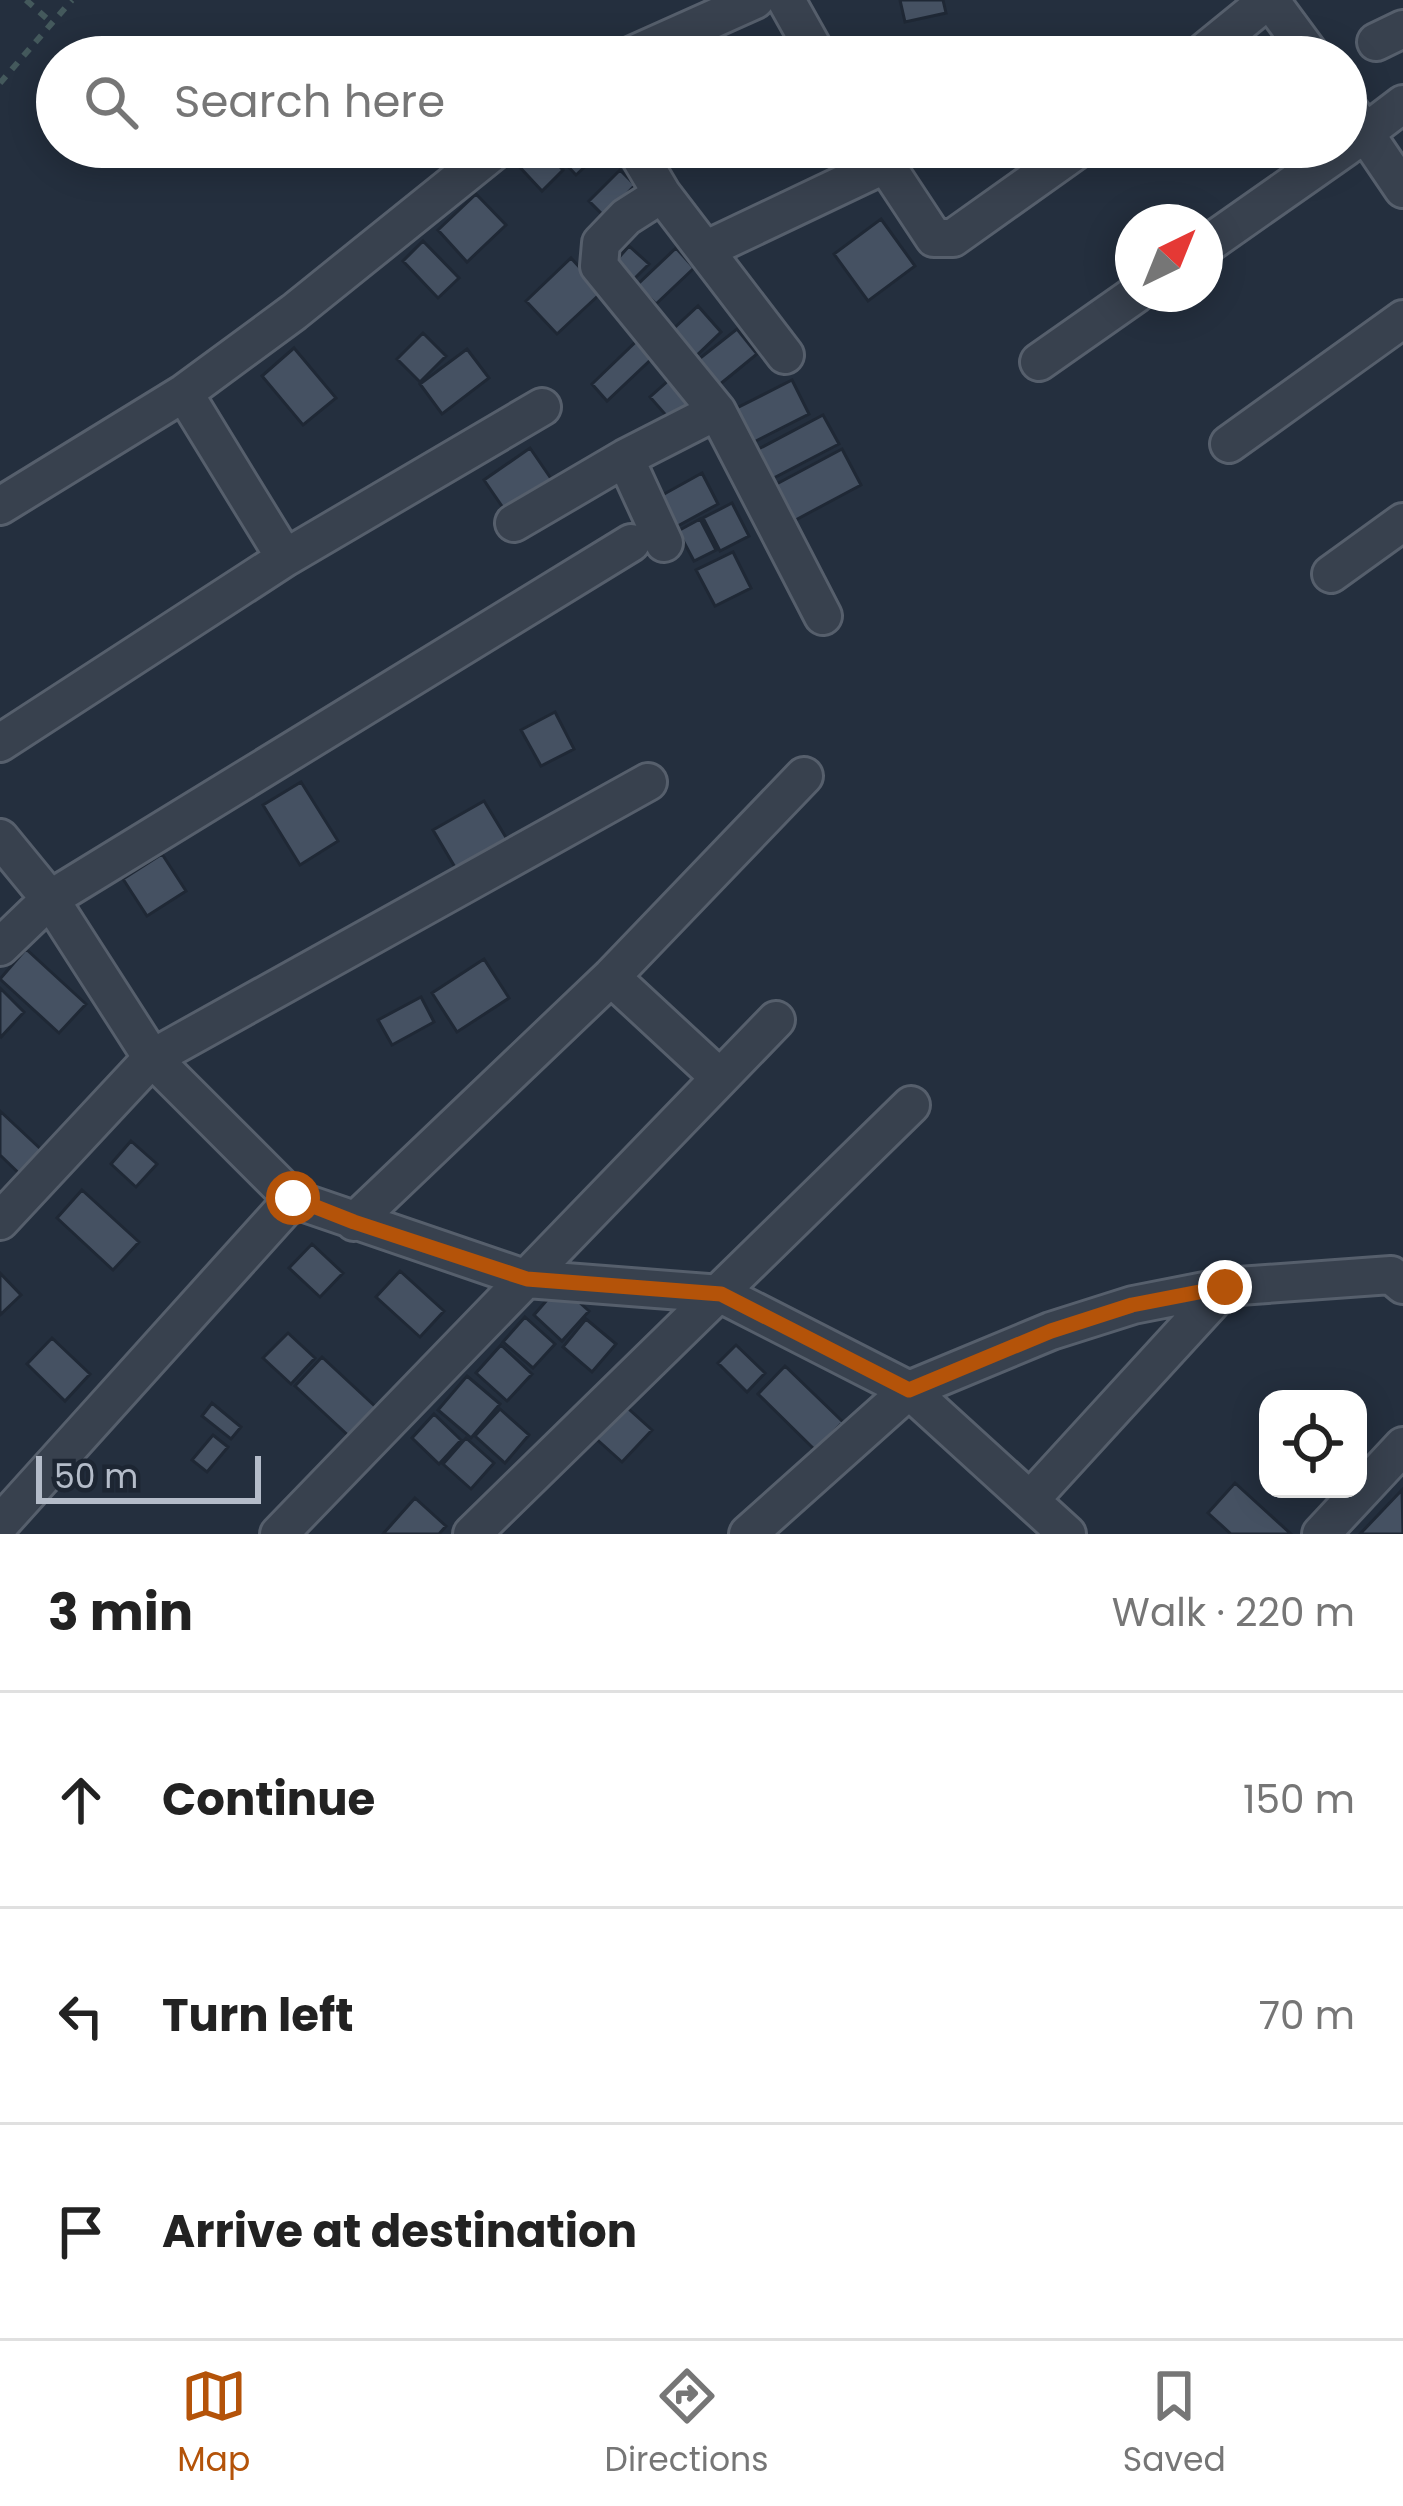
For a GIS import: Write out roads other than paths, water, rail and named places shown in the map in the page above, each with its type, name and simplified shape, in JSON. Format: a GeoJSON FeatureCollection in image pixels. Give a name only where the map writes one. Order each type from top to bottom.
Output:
{"type":"FeatureCollection","features":[{"type":"Feature","properties":{"kind":"street"},"geometry":{"type":"LineString","coordinates":[[675,36],[755,0]]}},
{"type":"Feature","properties":{"kind":"street"},"geometry":{"type":"LineString","coordinates":[[786,0],[806,36]]}},
{"type":"Feature","properties":{"kind":"street"},"geometry":{"type":"LineString","coordinates":[[1224,36],[1269,0],[1296,36]]}},
{"type":"Feature","properties":{"kind":"street"},"geometry":{"type":"LineString","coordinates":[[1367,124],[1403,104]]}},
{"type":"Feature","properties":{"kind":"street"},"geometry":{"type":"LineString","coordinates":[[1367,150],[1403,189]]}},
{"type":"Feature","properties":{"kind":"street"},"geometry":{"type":"LineString","coordinates":[[0,506],[184,393],[294,312],[473,168]]}},
{"type":"Feature","properties":{"kind":"street"},"geometry":{"type":"LineString","coordinates":[[647,168],[785,355]]}},
{"type":"Feature","properties":{"kind":"street"},"geometry":{"type":"LineString","coordinates":[[705,250],[858,168]]}},
{"type":"Feature","properties":{"kind":"street"},"geometry":{"type":"LineString","coordinates":[[888,168],[934,238],[953,238],[1051,168]]}},
{"type":"Feature","properties":{"kind":"street"},"geometry":{"type":"LineString","coordinates":[[1223,232],[1306,168]]}},
{"type":"Feature","properties":{"kind":"street"},"geometry":{"type":"LineString","coordinates":[[662,194],[626,217],[601,243],[599,266],[717,411],[823,616]]}},
{"type":"Feature","properties":{"kind":"street"},"geometry":{"type":"LineString","coordinates":[[1039,362],[1115,309]]}},
{"type":"Feature","properties":{"kind":"street"},"geometry":{"type":"LineString","coordinates":[[1229,444],[1403,320]]}},
{"type":"Feature","properties":{"kind":"street"},"geometry":{"type":"LineString","coordinates":[[184,393],[285,558]]}},
{"type":"Feature","properties":{"kind":"street"},"geometry":{"type":"LineString","coordinates":[[0,743],[285,558],[542,407]]}},
{"type":"Feature","properties":{"kind":"street"},"geometry":{"type":"LineString","coordinates":[[514,523],[717,411]]}},
{"type":"Feature","properties":{"kind":"street"},"geometry":{"type":"LineString","coordinates":[[0,947],[50,899],[648,543],[625,458]]}},
{"type":"Feature","properties":{"kind":"street"},"geometry":{"type":"LineString","coordinates":[[1331,574],[1403,522]]}},
{"type":"Feature","properties":{"kind":"street"},"geometry":{"type":"LineString","coordinates":[[354,1222],[611,977],[804,776]]}},
{"type":"Feature","properties":{"kind":"street"},"geometry":{"type":"LineString","coordinates":[[0,1221],[152,1058],[648,782]]}},
{"type":"Feature","properties":{"kind":"street"},"geometry":{"type":"LineString","coordinates":[[0,838],[50,899],[152,1058],[293,1198],[527,1279],[721,1294],[909,1390],[1045,1521],[1225,1287]]}},
{"type":"Feature","properties":{"kind":"street"},"geometry":{"type":"LineString","coordinates":[[611,977],[719,1077]]}},
{"type":"Feature","properties":{"kind":"street"},"geometry":{"type":"LineString","coordinates":[[279,1534],[776,1020]]}},
{"type":"Feature","properties":{"kind":"street"},"geometry":{"type":"LineString","coordinates":[[472,1534],[911,1105]]}},
{"type":"Feature","properties":{"kind":"street"},"geometry":{"type":"LineString","coordinates":[[0,1524],[293,1198]]}},
{"type":"Feature","properties":{"kind":"street"},"geometry":{"type":"LineString","coordinates":[[748,1534],[909,1390],[1051,1331],[1132,1305],[1225,1287],[1391,1275],[1403,1285]]}},
{"type":"Feature","properties":{"kind":"street"},"geometry":{"type":"LineString","coordinates":[[1321,1534],[1403,1447]]}}]}
